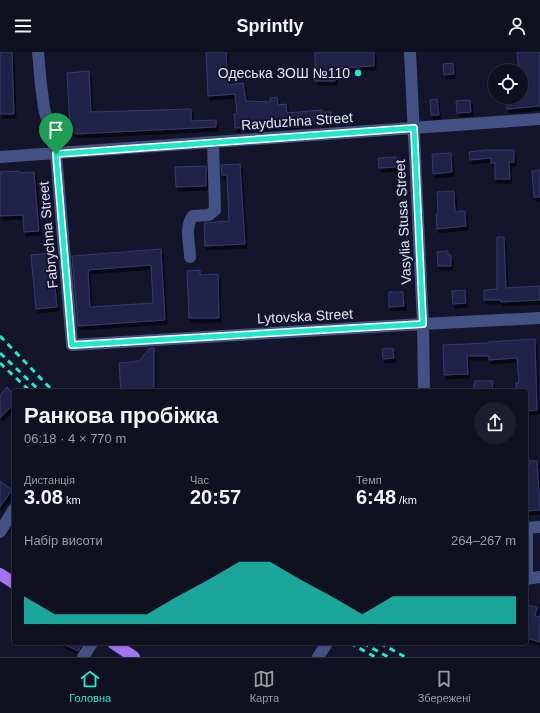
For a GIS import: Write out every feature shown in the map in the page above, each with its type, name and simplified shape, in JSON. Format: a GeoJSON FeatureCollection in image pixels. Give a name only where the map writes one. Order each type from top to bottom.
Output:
{"type":"FeatureCollection","features":[{"type":"Feature","properties":{"kind":"main road"},"geometry":{"type":"LineString","coordinates":[[0,574],[12,581]]}},
{"type":"Feature","properties":{"kind":"main road"},"geometry":{"type":"LineString","coordinates":[[117,645],[134,657]]}},
{"type":"Feature","properties":{"kind":"street","name":"Fabrychna Street"},"geometry":{"type":"LineString","coordinates":[[38,52],[44,108],[56,154],[72,345]]}},
{"type":"Feature","properties":{"kind":"street","name":"Vasylia Stusa Street"},"geometry":{"type":"LineString","coordinates":[[410,52],[423,324],[424,389]]}},
{"type":"Feature","properties":{"kind":"street","name":"Rayduzhna Street"},"geometry":{"type":"LineString","coordinates":[[0,157],[540,119]]}},
{"type":"Feature","properties":{"kind":"street"},"geometry":{"type":"LineString","coordinates":[[190,257],[188,226],[190,219],[193,216],[209,215],[215,210],[213,142]]}},
{"type":"Feature","properties":{"kind":"street","name":"Lytovska Street"},"geometry":{"type":"LineString","coordinates":[[72,345],[540,318]]}},
{"type":"Feature","properties":{"kind":"street"},"geometry":{"type":"LineString","coordinates":[[0,532],[12,512]]}},
{"type":"Feature","properties":{"kind":"street"},"geometry":{"type":"LineString","coordinates":[[528,528],[540,527]]}},
{"type":"Feature","properties":{"kind":"street"},"geometry":{"type":"LineString","coordinates":[[528,579],[540,577]]}},
{"type":"Feature","properties":{"kind":"street"},"geometry":{"type":"LineString","coordinates":[[83,657],[91,645]]}},
{"type":"Feature","properties":{"kind":"street"},"geometry":{"type":"LineString","coordinates":[[318,657],[326,645]]}},
{"type":"Feature","properties":{"kind":"building"},"geometry":{"type":"Polygon","coordinates":[[[0,52],[12,52],[14,114],[0,114],[0,52]]]}},
{"type":"Feature","properties":{"kind":"building"},"geometry":{"type":"Polygon","coordinates":[[[206,52],[226,52],[228,85],[243,83],[246,101],[270,102],[270,98],[277,97],[278,105],[286,104],[287,113],[322,110],[322,112],[331,112],[331,122],[235,128],[234,114],[237,114],[235,94],[208,96],[206,52]]]}},
{"type":"Feature","properties":{"kind":"building"},"geometry":{"type":"Polygon","coordinates":[[[315,52],[374,52],[374,66],[335,68],[335,81],[315,81],[315,52]]]}},
{"type":"Feature","properties":{"kind":"building"},"geometry":{"type":"Polygon","coordinates":[[[517,52],[540,52],[540,106],[507,109],[507,104],[528,104],[528,64],[518,64],[517,52]]]}},
{"type":"Feature","properties":{"kind":"building"},"geometry":{"type":"Polygon","coordinates":[[[453,63],[454,74],[444,75],[443,64],[453,63]]]}},
{"type":"Feature","properties":{"kind":"building"},"geometry":{"type":"Polygon","coordinates":[[[89,71],[91,112],[191,109],[191,121],[216,120],[216,127],[76,134],[72,131],[70,126],[67,73],[89,71]]]}},
{"type":"Feature","properties":{"kind":"building"},"geometry":{"type":"Polygon","coordinates":[[[437,99],[439,115],[431,115],[430,100],[437,99]]]}},
{"type":"Feature","properties":{"kind":"building"},"geometry":{"type":"Polygon","coordinates":[[[470,100],[471,112],[457,113],[456,101],[470,100]]]}},
{"type":"Feature","properties":{"kind":"building"},"geometry":{"type":"Polygon","coordinates":[[[486,150],[514,150],[514,162],[509,162],[510,179],[495,179],[495,163],[491,163],[491,158],[470,160],[469,152],[486,150]]]}},
{"type":"Feature","properties":{"kind":"building"},"geometry":{"type":"Polygon","coordinates":[[[451,153],[452,172],[433,174],[432,154],[451,153]]]}},
{"type":"Feature","properties":{"kind":"building"},"geometry":{"type":"Polygon","coordinates":[[[396,157],[397,167],[379,168],[378,158],[396,157]]]}},
{"type":"Feature","properties":{"kind":"building"},"geometry":{"type":"Polygon","coordinates":[[[240,164],[245,244],[205,246],[204,223],[229,221],[227,175],[222,175],[221,165],[240,164]]]}},
{"type":"Feature","properties":{"kind":"building"},"geometry":{"type":"Polygon","coordinates":[[[206,166],[206,186],[176,187],[175,167],[206,166]]]}},
{"type":"Feature","properties":{"kind":"building"},"geometry":{"type":"Polygon","coordinates":[[[540,170],[540,197],[534,197],[532,171],[540,170]]]}},
{"type":"Feature","properties":{"kind":"building"},"geometry":{"type":"Polygon","coordinates":[[[19,171],[20,173],[34,172],[39,231],[24,232],[23,215],[0,216],[0,172],[19,171]]]}},
{"type":"Feature","properties":{"kind":"building"},"geometry":{"type":"Polygon","coordinates":[[[454,191],[455,212],[465,211],[466,226],[437,229],[437,192],[454,191]]]}},
{"type":"Feature","properties":{"kind":"building"},"geometry":{"type":"Polygon","coordinates":[[[497,237],[504,237],[506,288],[540,286],[540,300],[501,302],[501,300],[484,300],[484,290],[497,289],[497,237]]]}},
{"type":"Feature","properties":{"kind":"building"},"geometry":{"type":"Polygon","coordinates":[[[161,249],[165,320],[78,326],[72,256],[161,249]],[[151,265],[88,270],[90,307],[153,303],[151,265]]]}},
{"type":"Feature","properties":{"kind":"building"},"geometry":{"type":"Polygon","coordinates":[[[448,251],[448,255],[451,255],[451,266],[438,266],[437,252],[448,251]]]}},
{"type":"Feature","properties":{"kind":"building"},"geometry":{"type":"Polygon","coordinates":[[[52,253],[57,307],[36,309],[31,255],[52,253]]]}},
{"type":"Feature","properties":{"kind":"building"},"geometry":{"type":"Polygon","coordinates":[[[200,270],[200,275],[218,274],[219,318],[189,318],[187,271],[200,270]]]}},
{"type":"Feature","properties":{"kind":"building"},"geometry":{"type":"Polygon","coordinates":[[[465,290],[466,303],[453,304],[452,291],[465,290]]]}},
{"type":"Feature","properties":{"kind":"building"},"geometry":{"type":"Polygon","coordinates":[[[389,292],[403,292],[404,306],[389,307],[389,292]]]}},
{"type":"Feature","properties":{"kind":"building"},"geometry":{"type":"Polygon","coordinates":[[[535,339],[537,410],[528,411],[528,389],[517,389],[516,383],[519,383],[517,358],[489,360],[489,356],[467,356],[468,374],[444,375],[443,345],[535,339]]]}},
{"type":"Feature","properties":{"kind":"building"},"geometry":{"type":"Polygon","coordinates":[[[150,348],[154,348],[154,389],[121,389],[119,363],[139,361],[150,348]]]}},
{"type":"Feature","properties":{"kind":"building"},"geometry":{"type":"Polygon","coordinates":[[[393,348],[394,358],[383,359],[382,349],[393,348]]]}},
{"type":"Feature","properties":{"kind":"building"},"geometry":{"type":"Polygon","coordinates":[[[475,381],[493,381],[492,389],[473,389],[475,381]]]}},
{"type":"Feature","properties":{"kind":"building"},"geometry":{"type":"Polygon","coordinates":[[[7,387],[12,392],[12,406],[0,418],[0,395],[7,387]]]}},
{"type":"Feature","properties":{"kind":"building"},"geometry":{"type":"Polygon","coordinates":[[[529,461],[537,461],[540,510],[528,511],[529,461]]]}},
{"type":"Feature","properties":{"kind":"building"},"geometry":{"type":"Polygon","coordinates":[[[0,481],[12,490],[0,507],[0,481]]]}},
{"type":"Feature","properties":{"kind":"building"},"geometry":{"type":"Polygon","coordinates":[[[528,605],[537,607],[535,616],[540,617],[540,642],[528,639],[528,605]]]}},
{"type":"Feature","properties":{"kind":"building"},"geometry":{"type":"Polygon","coordinates":[[[65,645],[82,645],[78,651],[65,645]]]}},
{"type":"Feature","properties":{"kind":"railway"},"geometry":{"type":"LineString","coordinates":[[0,336],[51,389]]}},
{"type":"Feature","properties":{"kind":"railway"},"geometry":{"type":"LineString","coordinates":[[0,353],[38,389]]}},
{"type":"Feature","properties":{"kind":"railway"},"geometry":{"type":"LineString","coordinates":[[0,363],[28,389]]}},
{"type":"Feature","properties":{"kind":"railway"},"geometry":{"type":"LineString","coordinates":[[354,645],[375,657]]}},
{"type":"Feature","properties":{"kind":"railway"},"geometry":{"type":"LineString","coordinates":[[367,645],[388,657]]}},
{"type":"Feature","properties":{"kind":"railway"},"geometry":{"type":"LineString","coordinates":[[384,645],[405,657]]}},
{"type":"Feature","properties":{"kind":"place","name":"Одеська ЗОШ №110"},"geometry":{"type":"Point","coordinates":[358,73]}},
{"type":"Feature","properties":{"kind":"route"},"geometry":{"type":"LineString","coordinates":[[414,128],[423,324],[72,345],[56,154],[414,128]]}}]}
